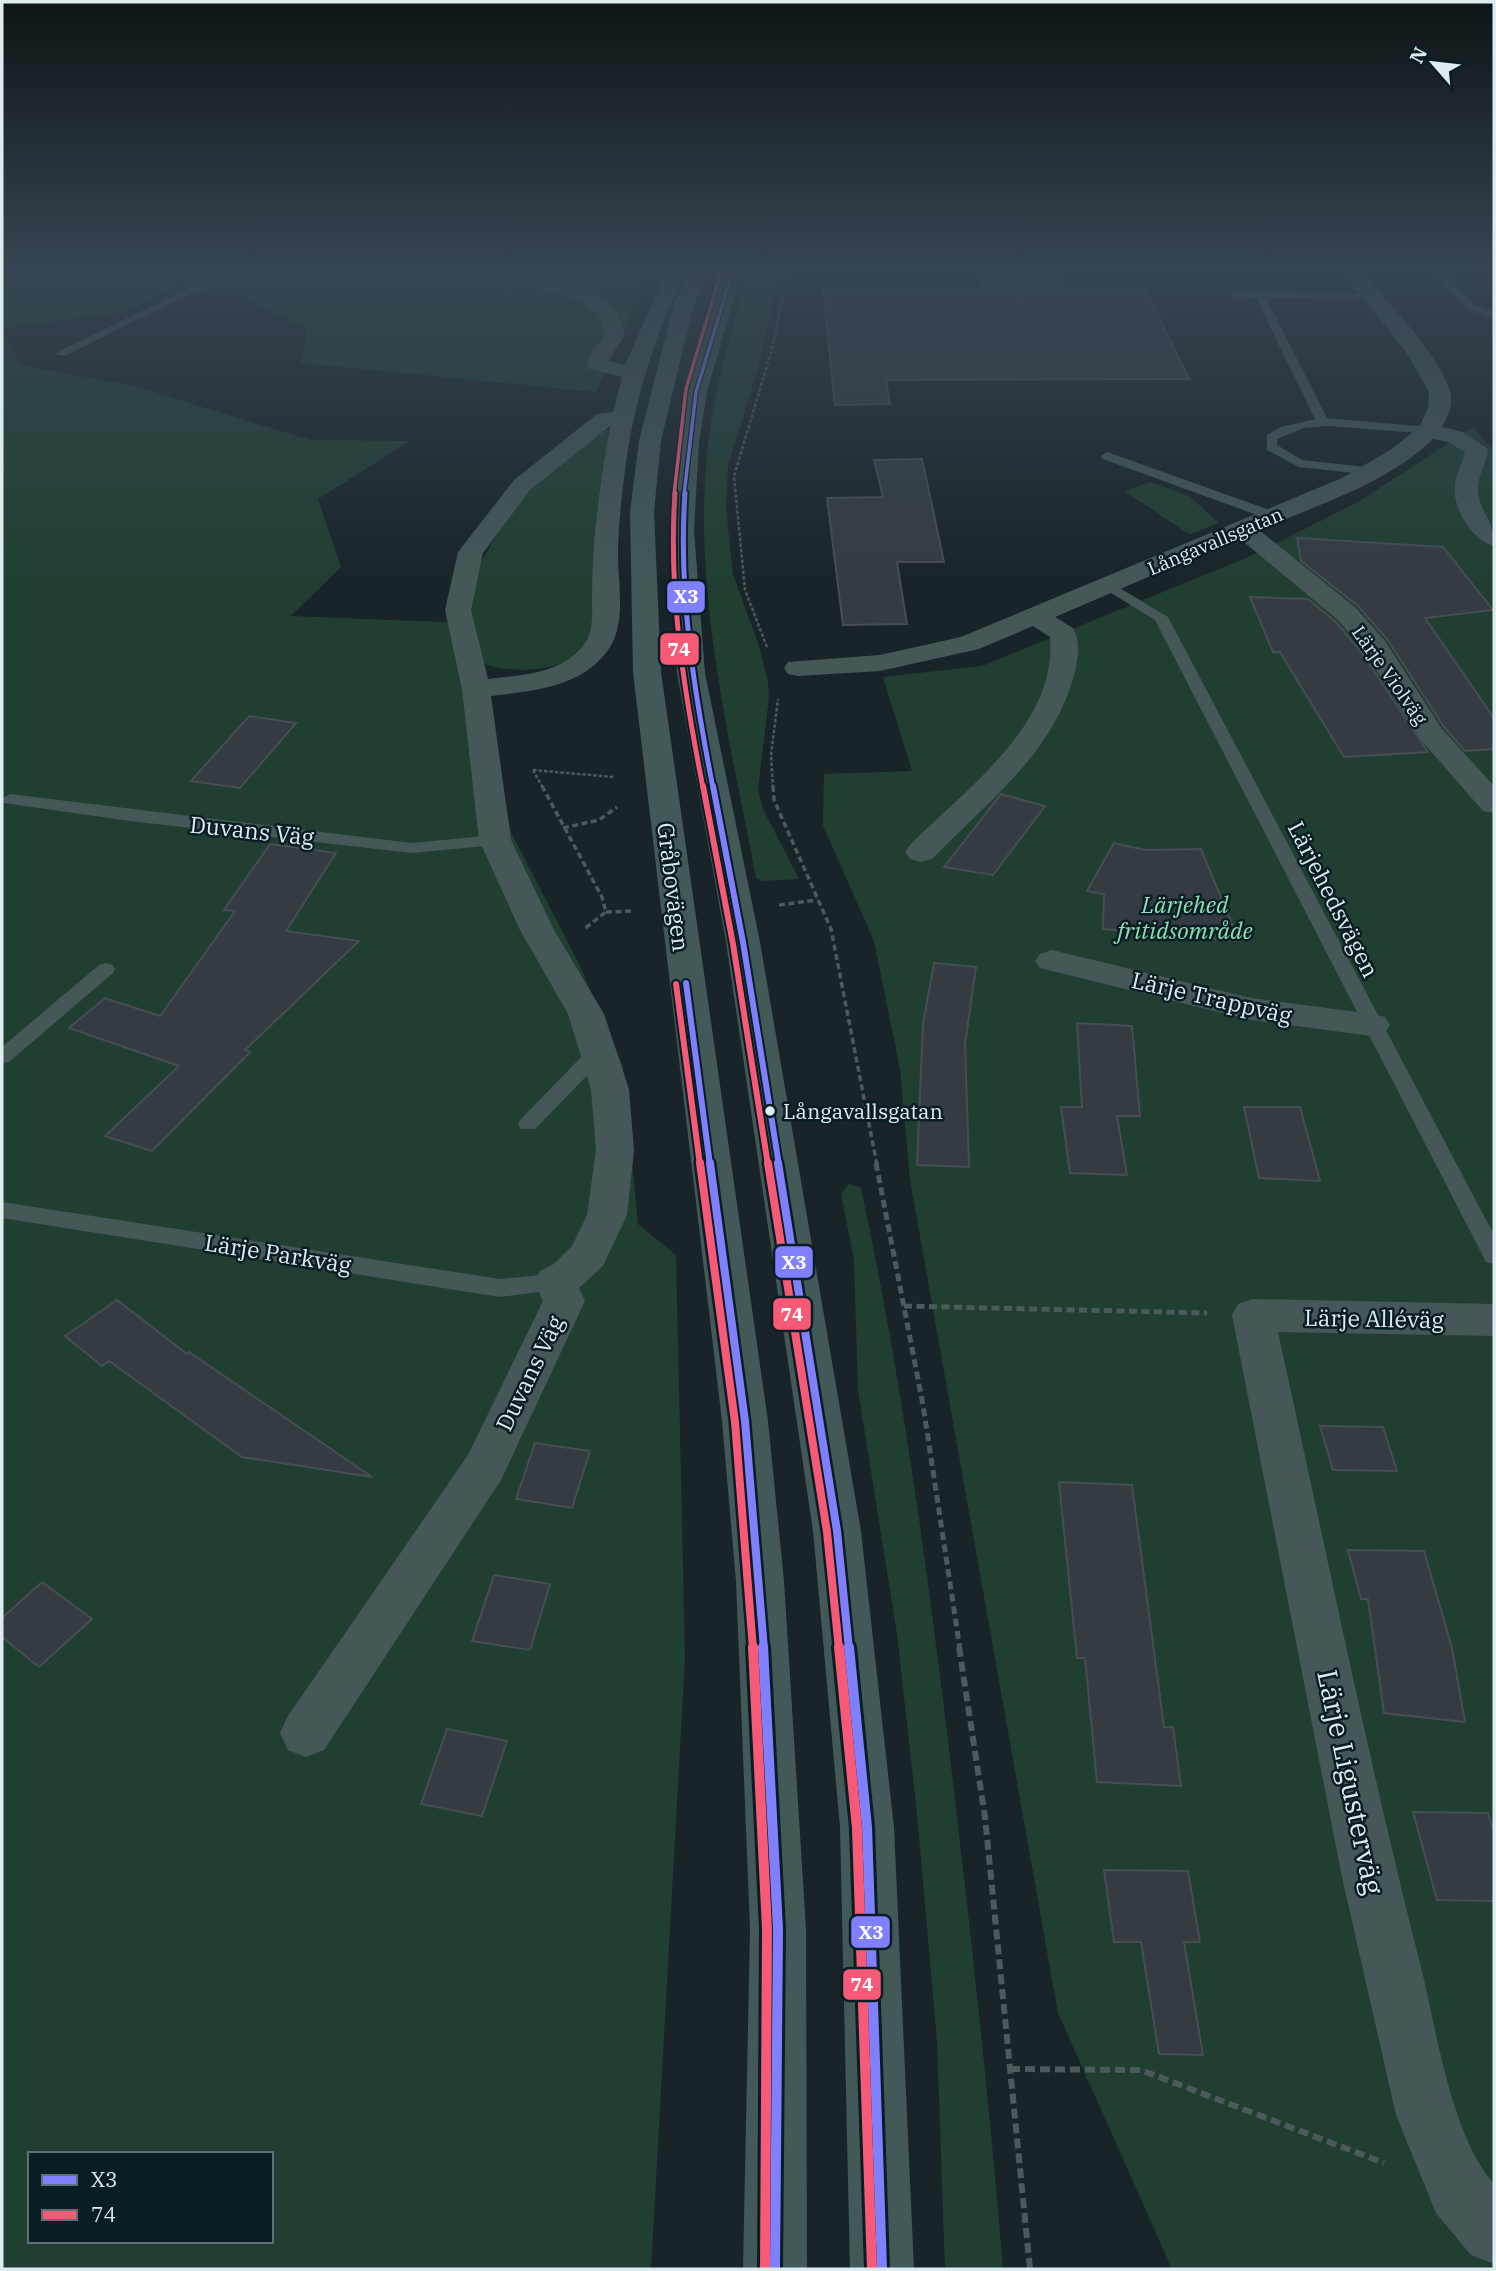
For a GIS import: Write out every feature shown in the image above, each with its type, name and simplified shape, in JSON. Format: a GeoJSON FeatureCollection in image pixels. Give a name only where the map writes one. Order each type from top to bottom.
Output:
{"type":"FeatureCollection","features":[{"type":"Feature","properties":{"kind":"main road","name":"Gråbovägen"},"geometry":{"type":"LineString","coordinates":[[667,372],[650,441],[642,512],[647,672],[745,1421],[761,1581],[778,1929],[775,2269]]}},
{"type":"Feature","properties":{"kind":"main road"},"geometry":{"type":"LineString","coordinates":[[702,372],[688,442],[682,530],[691,673],[743,942],[837,1531],[867,1827],[882,2269]]}},
{"type":"Feature","properties":{"kind":"street"},"geometry":{"type":"LineString","coordinates":[[476,689],[542,680],[565,672],[598,645],[605,619],[604,550],[622,418],[634,373],[629,372]]}},
{"type":"Feature","properties":{"kind":"street"},"geometry":{"type":"LineString","coordinates":[[1429,372],[1440,393],[1438,413],[1429,431],[1455,437],[1477,449],[1477,462],[1466,485],[1470,507],[1494,539]]}},
{"type":"Feature","properties":{"kind":"street","name":"Duvans Väg"},"geometry":{"type":"LineString","coordinates":[[306,1733],[485,1467],[564,1301],[555,1282],[569,1275],[588,1255],[607,1215],[615,1150],[610,1089],[586,1014],[537,930],[495,840],[476,689],[458,610],[471,552],[522,485],[605,419],[622,418]]}},
{"type":"Feature","properties":{"kind":"street","name":"Långavallsgatan"},"geometry":{"type":"LineString","coordinates":[[798,668],[880,663],[969,643],[1243,529],[1371,471],[1429,431]]}},
{"type":"Feature","properties":{"kind":"street"},"geometry":{"type":"LineString","coordinates":[[1471,473],[1494,481]]}},
{"type":"Feature","properties":{"kind":"street","name":"Lärje Violväg"},"geometry":{"type":"LineString","coordinates":[[1243,529],[1347,614],[1375,647],[1431,734],[1494,804]]}},
{"type":"Feature","properties":{"kind":"street"},"geometry":{"type":"LineString","coordinates":[[921,852],[1010,765],[1058,686],[1067,650],[1063,634],[1034,615]]}},
{"type":"Feature","properties":{"kind":"street","name":"Lärje Trappväg"},"geometry":{"type":"LineString","coordinates":[[1052,961],[1242,1008],[1331,1024],[1372,1026]]}},
{"type":"Feature","properties":{"kind":"street","name":"Lärje Alléväg"},"geometry":{"type":"LineString","coordinates":[[1253,1315],[1494,1320]]}},
{"type":"Feature","properties":{"kind":"street","name":"Lärje Ligusterväg"},"geometry":{"type":"LineString","coordinates":[[1253,1315],[1370,1877],[1427,2115],[1458,2191],[1494,2232]]}},
{"type":"Feature","properties":{"kind":"lane"},"geometry":{"type":"LineString","coordinates":[[1298,372],[1323,423]]}},
{"type":"Feature","properties":{"kind":"lane"},"geometry":{"type":"LineString","coordinates":[[1371,471],[1299,463],[1271,447],[1271,438],[1281,429],[1323,423],[1429,431]]}},
{"type":"Feature","properties":{"kind":"lane"},"geometry":{"type":"LineString","coordinates":[[1107,456],[1273,516]]}},
{"type":"Feature","properties":{"kind":"lane","name":"Lärjehedsvägen"},"geometry":{"type":"LineString","coordinates":[[1108,585],[1161,617],[1494,1256]]}},
{"type":"Feature","properties":{"kind":"lane","name":"Duvans Väg"},"geometry":{"type":"LineString","coordinates":[[10,799],[130,816],[412,848],[495,840]]}},
{"type":"Feature","properties":{"kind":"lane"},"geometry":{"type":"LineString","coordinates":[[2,1057],[106,969]]}},
{"type":"Feature","properties":{"kind":"lane"},"geometry":{"type":"LineString","coordinates":[[528,1124],[598,1052]]}},
{"type":"Feature","properties":{"kind":"lane","name":"Lärje Parkväg"},"geometry":{"type":"LineString","coordinates":[[2,1210],[500,1288],[555,1282]]}},
{"type":"Feature","properties":{"kind":"path"},"geometry":{"type":"LineString","coordinates":[[765,372],[734,477],[745,590],[769,652]]}},
{"type":"Feature","properties":{"kind":"path"},"geometry":{"type":"LineString","coordinates":[[779,691],[771,755],[774,800],[831,929],[923,1405],[985,1817],[1030,2269]]}},
{"type":"Feature","properties":{"kind":"path"},"geometry":{"type":"LineString","coordinates":[[484,759],[533,770],[613,778]]}},
{"type":"Feature","properties":{"kind":"path"},"geometry":{"type":"LineString","coordinates":[[533,770],[602,897],[607,912]]}},
{"type":"Feature","properties":{"kind":"path"},"geometry":{"type":"LineString","coordinates":[[563,828],[611,815],[617,807]]}},
{"type":"Feature","properties":{"kind":"path"},"geometry":{"type":"LineString","coordinates":[[777,905],[817,900]]}},
{"type":"Feature","properties":{"kind":"path"},"geometry":{"type":"LineString","coordinates":[[550,950],[593,924],[607,912],[644,911]]}},
{"type":"Feature","properties":{"kind":"path"},"geometry":{"type":"LineString","coordinates":[[904,1306],[1253,1315]]}},
{"type":"Feature","properties":{"kind":"path"},"geometry":{"type":"LineString","coordinates":[[1010,2069],[1141,2070],[1458,2191]]}},
{"type":"Feature","properties":{"kind":"green space"},"geometry":{"type":"Polygon","coordinates":[[[2,372],[58,372],[134,386],[310,440],[410,441],[318,499],[341,567],[291,616],[468,623],[477,569],[513,507],[603,428],[609,431],[597,514],[596,600],[589,638],[581,650],[569,659],[539,669],[507,669],[479,662],[511,832],[579,964],[623,1066],[638,1224],[676,1255],[685,1657],[651,2269],[2,2269],[2,372]]]}},
{"type":"Feature","properties":{"kind":"green space"},"geometry":{"type":"Polygon","coordinates":[[[392,372],[605,372],[596,392],[392,372]]]}},
{"type":"Feature","properties":{"kind":"green space"},"geometry":{"type":"Polygon","coordinates":[[[721,372],[757,372],[728,466],[726,509],[733,574],[759,646],[768,682],[769,697],[758,789],[763,809],[799,879],[762,881],[756,878],[724,714],[708,602],[705,547],[704,491],[716,393],[721,372]]]}},
{"type":"Feature","properties":{"kind":"green space","name":"Lärjehed fritidsområde"},"geometry":{"type":"Polygon","coordinates":[[[1473,427],[1494,451],[1494,2269],[1172,2269],[1058,2013],[910,1180],[900,1069],[874,941],[823,826],[824,774],[912,771],[883,677],[982,666],[1253,555],[1358,502],[1473,427]]]}},
{"type":"Feature","properties":{"kind":"green space"},"geometry":{"type":"Polygon","coordinates":[[[1151,482],[1189,496],[1219,523],[1191,534],[1185,532],[1125,491],[1151,482]]]}},
{"type":"Feature","properties":{"kind":"green space"},"geometry":{"type":"Polygon","coordinates":[[[849,1184],[861,1188],[875,1254],[919,1522],[970,1928],[1003,2269],[945,2269],[937,2041],[917,1814],[897,1634],[858,1390],[854,1260],[841,1194],[849,1184]]]}},
{"type":"Feature","properties":{"kind":"building"},"geometry":{"type":"Polygon","coordinates":[[[832,372],[1186,372],[1189,379],[886,380],[890,404],[835,405],[832,372]]]}},
{"type":"Feature","properties":{"kind":"building"},"geometry":{"type":"Polygon","coordinates":[[[922,459],[944,562],[897,562],[907,624],[843,625],[827,498],[883,497],[874,460],[922,459]]]}},
{"type":"Feature","properties":{"kind":"building"},"geometry":{"type":"Polygon","coordinates":[[[1297,538],[1443,547],[1493,610],[1425,618],[1494,718],[1494,749],[1465,751],[1444,727],[1387,639],[1358,606],[1301,561],[1297,538]]]}},
{"type":"Feature","properties":{"kind":"building"},"geometry":{"type":"Polygon","coordinates":[[[1250,597],[1308,599],[1336,622],[1362,653],[1428,752],[1344,757],[1280,652],[1273,652],[1250,597]]]}},
{"type":"Feature","properties":{"kind":"building"},"geometry":{"type":"Polygon","coordinates":[[[249,716],[296,723],[240,788],[191,781],[249,716]]]}},
{"type":"Feature","properties":{"kind":"building"},"geometry":{"type":"Polygon","coordinates":[[[1001,794],[1045,806],[993,875],[944,867],[1001,794]]]}},
{"type":"Feature","properties":{"kind":"building"},"geometry":{"type":"Polygon","coordinates":[[[1114,843],[1145,850],[1201,849],[1239,941],[1103,929],[1104,894],[1087,891],[1114,843]]]}},
{"type":"Feature","properties":{"kind":"building"},"geometry":{"type":"Polygon","coordinates":[[[270,844],[336,853],[286,931],[359,941],[245,1050],[250,1052],[152,1151],[105,1136],[179,1066],[69,1028],[105,998],[160,1016],[235,911],[224,910],[270,844]]]}},
{"type":"Feature","properties":{"kind":"building"},"geometry":{"type":"Polygon","coordinates":[[[934,963],[976,967],[965,1044],[969,1167],[917,1165],[923,1024],[934,963]]]}},
{"type":"Feature","properties":{"kind":"building"},"geometry":{"type":"Polygon","coordinates":[[[1077,1023],[1132,1026],[1140,1116],[1117,1116],[1127,1175],[1070,1173],[1061,1107],[1082,1107],[1077,1023]]]}},
{"type":"Feature","properties":{"kind":"building"},"geometry":{"type":"Polygon","coordinates":[[[1244,1107],[1300,1107],[1320,1181],[1259,1178],[1244,1107]]]}},
{"type":"Feature","properties":{"kind":"building"},"geometry":{"type":"Polygon","coordinates":[[[117,1300],[187,1354],[189,1352],[372,1477],[242,1457],[109,1361],[102,1366],[65,1336],[117,1300]]]}},
{"type":"Feature","properties":{"kind":"building"},"geometry":{"type":"Polygon","coordinates":[[[1320,1426],[1383,1427],[1397,1471],[1333,1470],[1320,1426]]]}},
{"type":"Feature","properties":{"kind":"building"},"geometry":{"type":"Polygon","coordinates":[[[535,1443],[590,1451],[572,1508],[516,1499],[535,1443]]]}},
{"type":"Feature","properties":{"kind":"building"},"geometry":{"type":"Polygon","coordinates":[[[1059,1482],[1132,1485],[1164,1727],[1173,1727],[1181,1786],[1097,1782],[1085,1658],[1077,1658],[1059,1482]]]}},
{"type":"Feature","properties":{"kind":"building"},"geometry":{"type":"Polygon","coordinates":[[[1348,1550],[1424,1551],[1452,1648],[1465,1722],[1384,1713],[1368,1599],[1361,1599],[1348,1550]]]}},
{"type":"Feature","properties":{"kind":"building"},"geometry":{"type":"Polygon","coordinates":[[[494,1575],[550,1584],[530,1650],[472,1641],[494,1575]]]}},
{"type":"Feature","properties":{"kind":"building"},"geometry":{"type":"Polygon","coordinates":[[[42,1582],[92,1619],[39,1667],[2,1637],[2,1618],[42,1582]]]}},
{"type":"Feature","properties":{"kind":"building"},"geometry":{"type":"Polygon","coordinates":[[[447,1729],[507,1741],[482,1816],[421,1804],[447,1729]]]}},
{"type":"Feature","properties":{"kind":"building"},"geometry":{"type":"Polygon","coordinates":[[[1413,1812],[1488,1813],[1494,1832],[1494,1901],[1437,1900],[1413,1812]]]}},
{"type":"Feature","properties":{"kind":"building"},"geometry":{"type":"Polygon","coordinates":[[[1104,1870],[1188,1871],[1200,1942],[1184,1942],[1203,2055],[1159,2054],[1141,1942],[1114,1942],[1104,1870]]]}},
{"type":"Feature","properties":{"kind":"transit line","name":"74"},"geometry":{"type":"LineString","coordinates":[[691,372],[678,441],[672,531],[681,674],[733,944],[827,1532],[857,1828],[872,2269]]}},
{"type":"Feature","properties":{"kind":"transit line","name":"X3"},"geometry":{"type":"LineString","coordinates":[[702,372],[688,442],[682,530],[691,673],[743,942],[837,1531],[867,1827],[882,2269]]}},
{"type":"Feature","properties":{"kind":"transit line","name":"X3"},"geometry":{"type":"LineString","coordinates":[[686,983],[745,1421],[760,1581],[778,1929],[775,2269]]}},
{"type":"Feature","properties":{"kind":"transit line","name":"74"},"geometry":{"type":"LineString","coordinates":[[676,984],[735,1422],[750,1582],[767,1929],[765,2269]]}},
{"type":"Feature","properties":{"kind":"place","name":"Långavallsgatan"},"geometry":{"type":"Point","coordinates":[770,1111]}}]}
